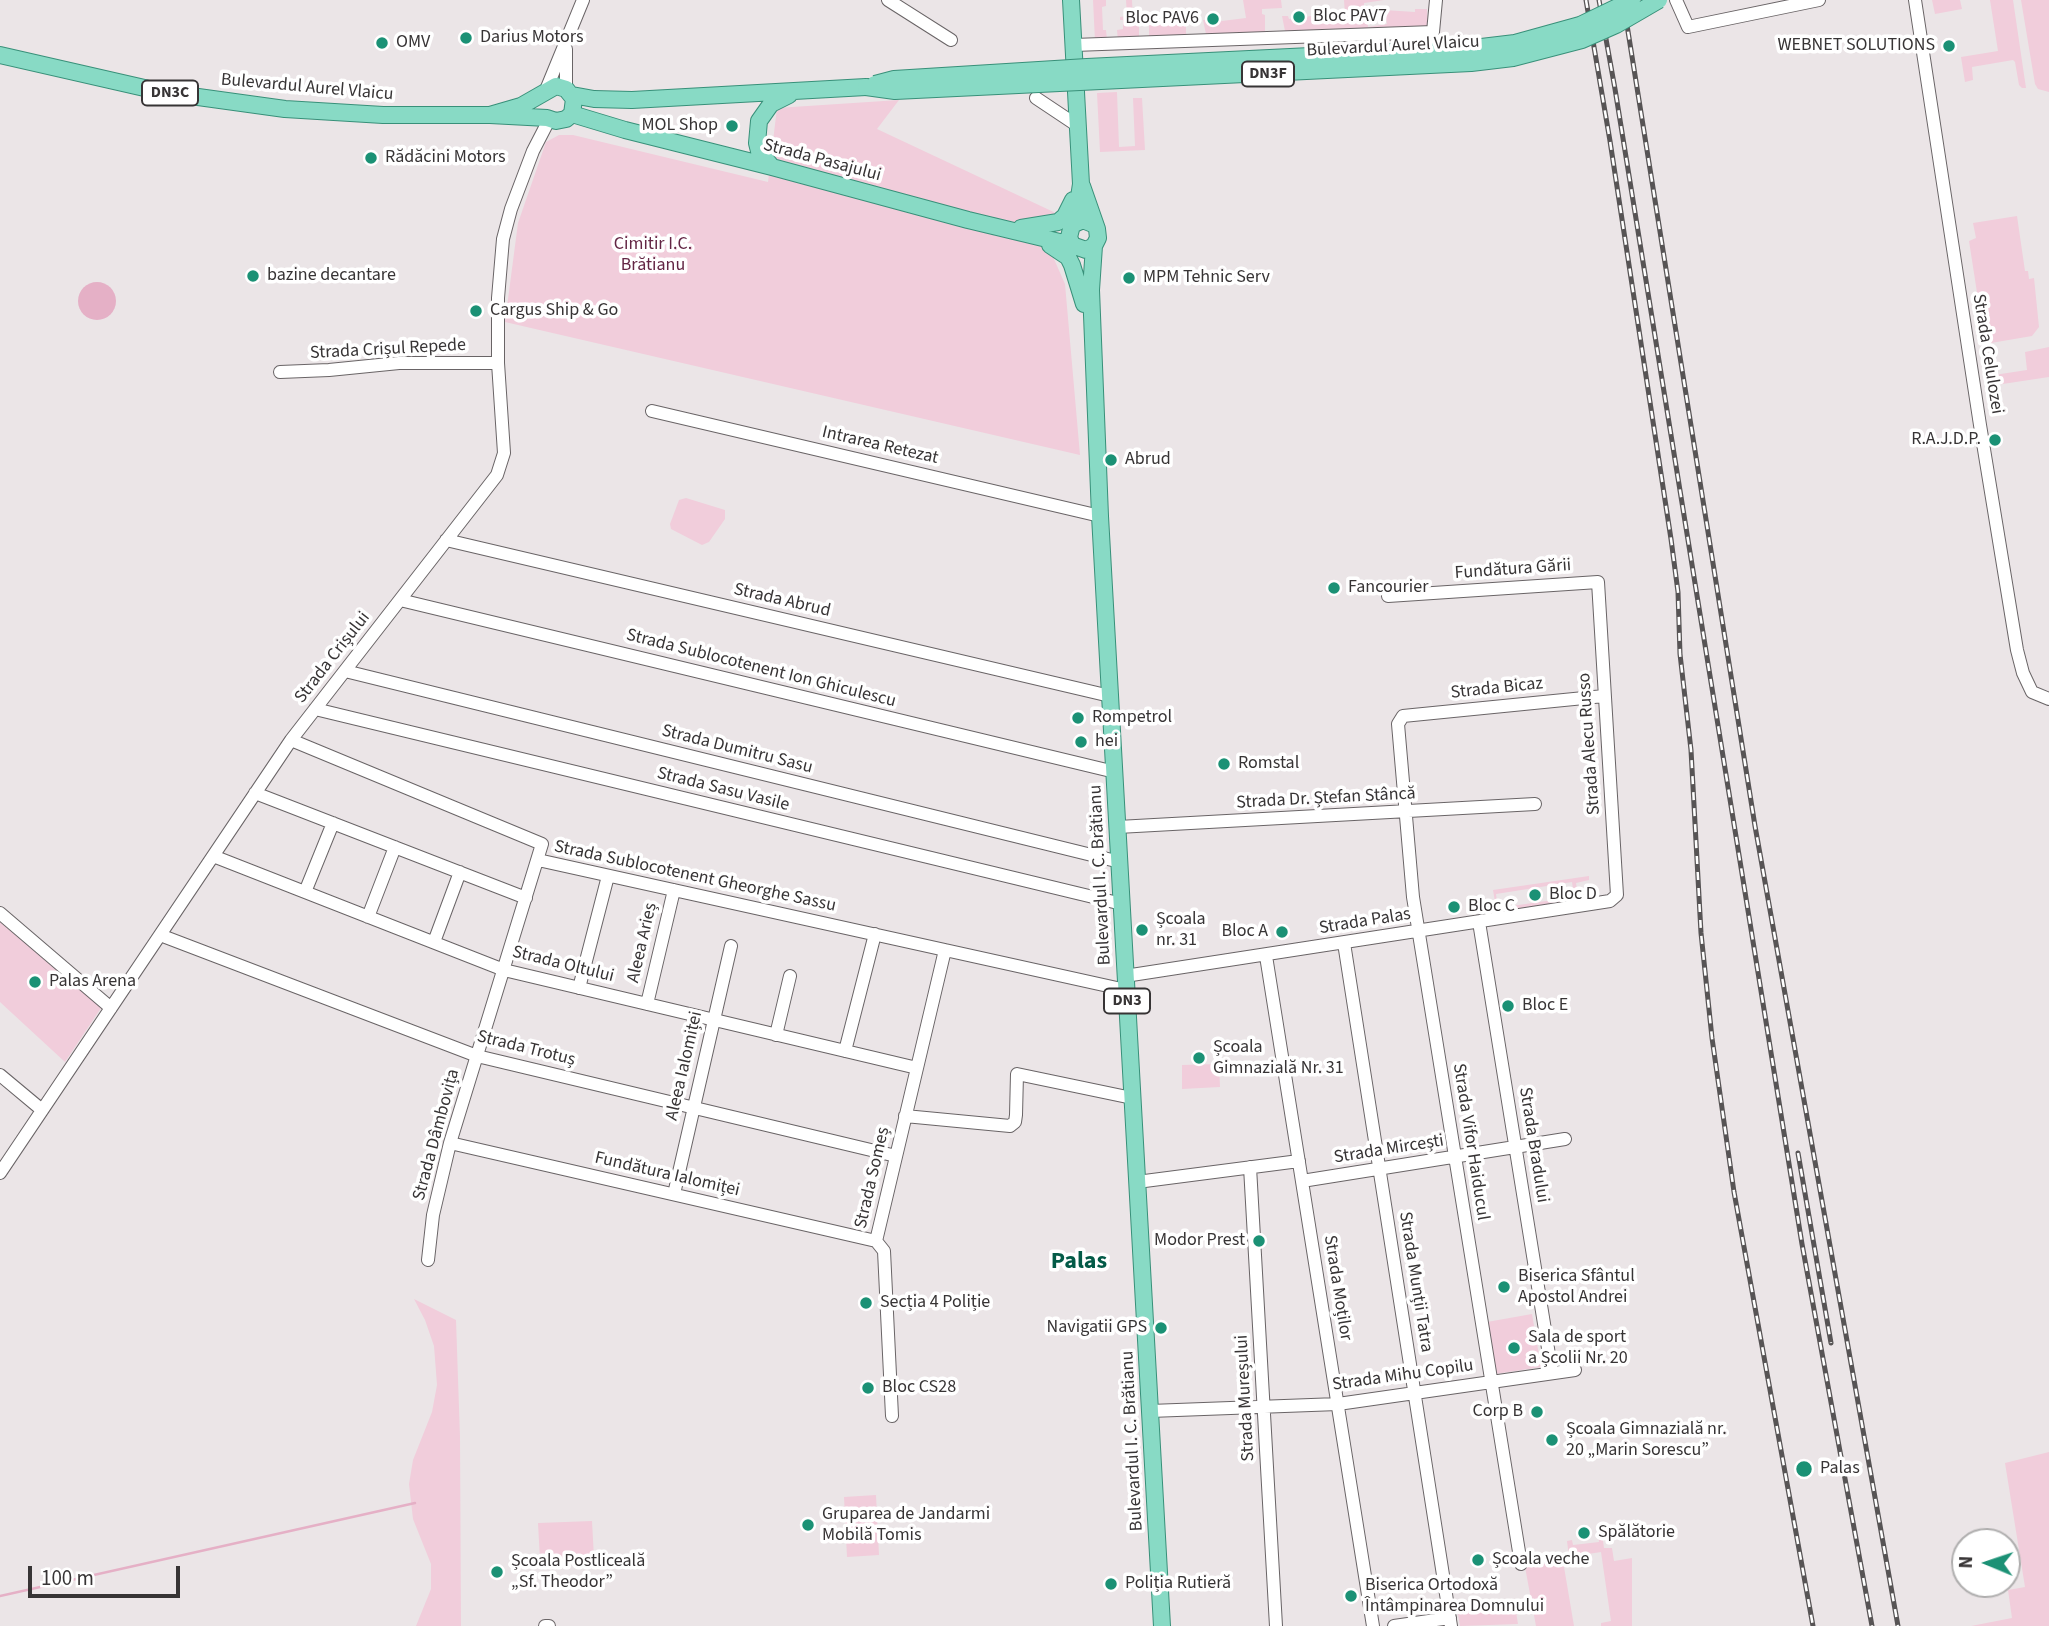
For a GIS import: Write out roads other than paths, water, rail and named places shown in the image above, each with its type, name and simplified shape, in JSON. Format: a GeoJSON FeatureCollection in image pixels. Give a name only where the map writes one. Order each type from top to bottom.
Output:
{"type":"FeatureCollection","features":[{"type":"Feature","properties":{"kind":"main road","name":"DN3"},"geometry":{"type":"LineString","coordinates":[[1071,0],[1081,184],[1074,224],[1069,233],[1081,247],[1099,233],[1081,184]]}},
{"type":"Feature","properties":{"kind":"main road","name":"Bulevardul Aurel Vlaicu"},"geometry":{"type":"LineString","coordinates":[[571,102],[866,86],[894,79],[1473,48],[1514,43],[1571,28],[1632,0]]}},
{"type":"Feature","properties":{"kind":"main road","name":"Bulevardul Aurel Vlaicu"},"geometry":{"type":"LineString","coordinates":[[866,86],[895,91],[1471,63],[1513,58],[1582,40],[1616,25],[1658,0]]}},
{"type":"Feature","properties":{"kind":"main road","name":"Bulevardul Aurel Vlaicu"},"geometry":{"type":"LineString","coordinates":[[0,55],[122,84],[247,105],[383,115],[490,114],[551,120]]}},
{"type":"Feature","properties":{"kind":"main road"},"geometry":{"type":"LineString","coordinates":[[556,86],[571,102],[566,119],[551,120],[541,110],[544,92],[556,86]]}},
{"type":"Feature","properties":{"kind":"main road"},"geometry":{"type":"LineString","coordinates":[[772,167],[757,143],[759,121],[778,99],[805,90]]}},
{"type":"Feature","properties":{"kind":"main road","name":"Bulevardul Aurel Vlaicu"},"geometry":{"type":"LineString","coordinates":[[490,114],[520,107],[544,92]]}},
{"type":"Feature","properties":{"kind":"main road","name":"Strada Pasajului"},"geometry":{"type":"LineString","coordinates":[[571,102],[625,130]]}},
{"type":"Feature","properties":{"kind":"main road","name":"Strada Pasajului"},"geometry":{"type":"LineString","coordinates":[[551,120],[625,130],[1081,247]]}},
{"type":"Feature","properties":{"kind":"main road"},"geometry":{"type":"LineString","coordinates":[[1008,230],[1048,225],[1065,216],[1073,201],[1080,163]]}},
{"type":"Feature","properties":{"kind":"main road","name":"Strada Pasajului"},"geometry":{"type":"LineString","coordinates":[[1008,230],[1040,231],[1083,220],[1095,225]]}},
{"type":"Feature","properties":{"kind":"main road"},"geometry":{"type":"LineString","coordinates":[[1008,230],[1051,246],[1068,257],[1081,287],[1093,349]]}},
{"type":"Feature","properties":{"kind":"main road","name":"Bulevardul I. C. Brătianu"},"geometry":{"type":"LineString","coordinates":[[1081,247],[1091,290],[1100,516],[1162,1626]]}},
{"type":"Feature","properties":{"kind":"street"},"geometry":{"type":"LineString","coordinates":[[544,92],[583,0]]}},
{"type":"Feature","properties":{"kind":"street"},"geometry":{"type":"LineString","coordinates":[[888,0],[951,40]]}},
{"type":"Feature","properties":{"kind":"street"},"geometry":{"type":"LineString","coordinates":[[1074,45],[1433,32],[1436,0]]}},
{"type":"Feature","properties":{"kind":"street"},"geometry":{"type":"LineString","coordinates":[[1676,0],[1688,27],[1819,0]]}},
{"type":"Feature","properties":{"kind":"street","name":"Strada Celulozei"},"geometry":{"type":"LineString","coordinates":[[1916,0],[2017,650],[2032,692],[2049,699]]}},
{"type":"Feature","properties":{"kind":"street"},"geometry":{"type":"LineString","coordinates":[[566,45],[571,102]]}},
{"type":"Feature","properties":{"kind":"street"},"geometry":{"type":"LineString","coordinates":[[1036,98],[1078,126]]}},
{"type":"Feature","properties":{"kind":"street","name":"Strada Crișului"},"geometry":{"type":"LineString","coordinates":[[0,1173],[291,740],[491,485],[502,464],[504,453],[498,363],[498,298],[503,239],[511,209],[533,151],[551,120]]}},
{"type":"Feature","properties":{"kind":"street","name":"Strada Crișul Repede"},"geometry":{"type":"LineString","coordinates":[[280,372],[399,363],[498,363]]}},
{"type":"Feature","properties":{"kind":"street","name":"Intrarea Retezat"},"geometry":{"type":"LineString","coordinates":[[652,411],[1100,516]]}},
{"type":"Feature","properties":{"kind":"street","name":"Strada Abrud"},"geometry":{"type":"LineString","coordinates":[[446,540],[1111,696]]}},
{"type":"Feature","properties":{"kind":"street","name":"Fundătura Gării"},"geometry":{"type":"LineString","coordinates":[[1388,596],[1598,582]]}},
{"type":"Feature","properties":{"kind":"street","name":"Strada Alecu Russo"},"geometry":{"type":"LineString","coordinates":[[1598,582],[1616,895],[1610,901]]}},
{"type":"Feature","properties":{"kind":"street","name":"Strada Sublocotenent Ion Ghiculescu"},"geometry":{"type":"LineString","coordinates":[[400,600],[1115,772]]}},
{"type":"Feature","properties":{"kind":"street","name":"Strada Dumitru Sasu"},"geometry":{"type":"LineString","coordinates":[[345,671],[1120,862]]}},
{"type":"Feature","properties":{"kind":"street","name":"Strada Bicaz"},"geometry":{"type":"LineString","coordinates":[[1398,724],[1403,716],[1604,696]]}},
{"type":"Feature","properties":{"kind":"street","name":"Strada Sasu Vasile"},"geometry":{"type":"LineString","coordinates":[[315,709],[1122,904]]}},
{"type":"Feature","properties":{"kind":"street","name":"Strada Vifor Haiducul"},"geometry":{"type":"LineString","coordinates":[[1398,724],[1418,932],[1521,1564]]}},
{"type":"Feature","properties":{"kind":"street","name":"Strada Sublocotenent Gheorghe Sassu"},"geometry":{"type":"LineString","coordinates":[[291,740],[542,844],[538,860],[945,950],[1126,983]]}},
{"type":"Feature","properties":{"kind":"street"},"geometry":{"type":"LineString","coordinates":[[256,793],[526,898]]}},
{"type":"Feature","properties":{"kind":"street","name":"Strada Dr. Ștefan Stâncă"},"geometry":{"type":"LineString","coordinates":[[1118,827],[1535,804]]}},
{"type":"Feature","properties":{"kind":"street"},"geometry":{"type":"LineString","coordinates":[[305,892],[333,823]]}},
{"type":"Feature","properties":{"kind":"street"},"geometry":{"type":"LineString","coordinates":[[368,916],[395,847]]}},
{"type":"Feature","properties":{"kind":"street","name":"Strada Oltului"},"geometry":{"type":"LineString","coordinates":[[213,856],[504,970],[917,1068]]}},
{"type":"Feature","properties":{"kind":"street","name":"Strada Dâmbovița"},"geometry":{"type":"LineString","coordinates":[[428,1260],[433,1215],[450,1143],[538,860]]}},
{"type":"Feature","properties":{"kind":"street"},"geometry":{"type":"LineString","coordinates":[[433,942],[460,872]]}},
{"type":"Feature","properties":{"kind":"street"},"geometry":{"type":"LineString","coordinates":[[579,988],[608,876]]}},
{"type":"Feature","properties":{"kind":"street","name":"Aleea Arieș"},"geometry":{"type":"LineString","coordinates":[[647,1004],[674,890]]}},
{"type":"Feature","properties":{"kind":"street","name":"Strada Palas"},"geometry":{"type":"LineString","coordinates":[[1126,983],[1266,956],[1610,901]]}},
{"type":"Feature","properties":{"kind":"street"},"geometry":{"type":"LineString","coordinates":[[0,913],[111,1008]]}},
{"type":"Feature","properties":{"kind":"street","name":"Strada Bradului"},"geometry":{"type":"LineString","coordinates":[[1479,922],[1552,1373]]}},
{"type":"Feature","properties":{"kind":"street"},"geometry":{"type":"LineString","coordinates":[[845,1051],[875,934]]}},
{"type":"Feature","properties":{"kind":"street","name":"Strada Trotuș"},"geometry":{"type":"LineString","coordinates":[[160,935],[477,1056],[896,1156]]}},
{"type":"Feature","properties":{"kind":"street","name":"Strada Munții Tatra"},"geometry":{"type":"LineString","coordinates":[[1344,943],[1451,1622]]}},
{"type":"Feature","properties":{"kind":"street","name":"Aleea Ialomiței"},"geometry":{"type":"LineString","coordinates":[[674,1194],[731,946]]}},
{"type":"Feature","properties":{"kind":"street","name":"Strada Someș"},"geometry":{"type":"LineString","coordinates":[[892,1416],[884,1251],[876,1241],[945,950]]}},
{"type":"Feature","properties":{"kind":"street","name":"Strada Moților"},"geometry":{"type":"LineString","coordinates":[[1266,956],[1373,1626]]}},
{"type":"Feature","properties":{"kind":"street"},"geometry":{"type":"LineString","coordinates":[[776,1035],[790,976]]}},
{"type":"Feature","properties":{"kind":"street"},"geometry":{"type":"LineString","coordinates":[[905,1116],[1010,1126],[1016,1115],[1017,1074],[1132,1098]]}},
{"type":"Feature","properties":{"kind":"street"},"geometry":{"type":"LineString","coordinates":[[0,1075],[42,1110]]}},
{"type":"Feature","properties":{"kind":"street","name":"Strada Mircești"},"geometry":{"type":"LineString","coordinates":[[1302,1181],[1565,1139]]}},
{"type":"Feature","properties":{"kind":"street","name":"Fundătura Ialomiței"},"geometry":{"type":"LineString","coordinates":[[450,1143],[876,1241]]}},
{"type":"Feature","properties":{"kind":"street"},"geometry":{"type":"LineString","coordinates":[[1137,1182],[1299,1161]]}},
{"type":"Feature","properties":{"kind":"street","name":"Strada Mureșului"},"geometry":{"type":"LineString","coordinates":[[1250,1167],[1276,1626]]}},
{"type":"Feature","properties":{"kind":"street","name":"Strada Mihu Copilu"},"geometry":{"type":"LineString","coordinates":[[1150,1411],[1338,1404],[1575,1370]]}},
{"type":"Feature","properties":{"kind":"street"},"geometry":{"type":"LineString","coordinates":[[1394,1626],[1451,1622]]}},
{"type":"Feature","properties":{"kind":"waterway"},"geometry":{"type":"LineString","coordinates":[[0,1596],[415,1503]]}},
{"type":"Feature","properties":{"kind":"railway"},"geometry":{"type":"LineString","coordinates":[[1586,0],[1678,592],[1680,654],[1691,750],[1701,933],[1712,1038],[1734,1192],[1813,1626]]}},
{"type":"Feature","properties":{"kind":"railway"},"geometry":{"type":"LineString","coordinates":[[1599,0],[1802,1244],[1872,1626]]}},
{"type":"Feature","properties":{"kind":"railway"},"geometry":{"type":"LineString","coordinates":[[1623,0],[1755,826],[1898,1626]]}},
{"type":"Feature","properties":{"kind":"railway"},"geometry":{"type":"LineString","coordinates":[[1798,1153],[1831,1343]]}},
{"type":"Feature","properties":{"kind":"place","name":"Bloc PAV7"},"geometry":{"type":"Point","coordinates":[1299,17]}},
{"type":"Feature","properties":{"kind":"place","name":"Bloc PAV6"},"geometry":{"type":"Point","coordinates":[1213,19]}},
{"type":"Feature","properties":{"kind":"place","name":"Darius Motors"},"geometry":{"type":"Point","coordinates":[466,38]}},
{"type":"Feature","properties":{"kind":"place","name":"OMV"},"geometry":{"type":"Point","coordinates":[382,43]}},
{"type":"Feature","properties":{"kind":"place","name":"WEBNET SOLUTIONS"},"geometry":{"type":"Point","coordinates":[1949,46]}},
{"type":"Feature","properties":{"kind":"place","name":"MOL Shop"},"geometry":{"type":"Point","coordinates":[732,126]}},
{"type":"Feature","properties":{"kind":"place","name":"Rădăcini Motors"},"geometry":{"type":"Point","coordinates":[371,158]}},
{"type":"Feature","properties":{"kind":"place","name":"bazine decantare"},"geometry":{"type":"Point","coordinates":[253,276]}},
{"type":"Feature","properties":{"kind":"place","name":"MPM Tehnic Serv"},"geometry":{"type":"Point","coordinates":[1129,278]}},
{"type":"Feature","properties":{"kind":"place","name":"Cargus Ship & Go"},"geometry":{"type":"Point","coordinates":[476,311]}},
{"type":"Feature","properties":{"kind":"place","name":"R.A.J.D.P."},"geometry":{"type":"Point","coordinates":[1995,440]}},
{"type":"Feature","properties":{"kind":"place","name":"Abrud"},"geometry":{"type":"Point","coordinates":[1111,460]}},
{"type":"Feature","properties":{"kind":"place","name":"Fancourier"},"geometry":{"type":"Point","coordinates":[1334,588]}},
{"type":"Feature","properties":{"kind":"place","name":"Rompetrol"},"geometry":{"type":"Point","coordinates":[1078,718]}},
{"type":"Feature","properties":{"kind":"place","name":"hei"},"geometry":{"type":"Point","coordinates":[1081,742]}},
{"type":"Feature","properties":{"kind":"place","name":"Romstal"},"geometry":{"type":"Point","coordinates":[1224,764]}},
{"type":"Feature","properties":{"kind":"place","name":"Bloc D"},"geometry":{"type":"Point","coordinates":[1535,895]}},
{"type":"Feature","properties":{"kind":"place","name":"Bloc C"},"geometry":{"type":"Point","coordinates":[1454,907]}},
{"type":"Feature","properties":{"kind":"place","name":"Școala nr. 31"},"geometry":{"type":"Point","coordinates":[1142,930]}},
{"type":"Feature","properties":{"kind":"place","name":"Bloc A"},"geometry":{"type":"Point","coordinates":[1282,932]}},
{"type":"Feature","properties":{"kind":"place","name":"Palas Arena"},"geometry":{"type":"Point","coordinates":[35,982]}},
{"type":"Feature","properties":{"kind":"place","name":"Bloc E"},"geometry":{"type":"Point","coordinates":[1508,1006]}},
{"type":"Feature","properties":{"kind":"place","name":"Școala Gimnazială Nr. 31"},"geometry":{"type":"Point","coordinates":[1199,1058]}},
{"type":"Feature","properties":{"kind":"place","name":"Modor Prest"},"geometry":{"type":"Point","coordinates":[1259,1241]}},
{"type":"Feature","properties":{"kind":"place","name":"Biserica Sfântul Apostol Andrei"},"geometry":{"type":"Point","coordinates":[1504,1287]}},
{"type":"Feature","properties":{"kind":"place","name":"Secția 4 Poliție"},"geometry":{"type":"Point","coordinates":[866,1303]}},
{"type":"Feature","properties":{"kind":"place","name":"Navigatii GPS"},"geometry":{"type":"Point","coordinates":[1161,1328]}},
{"type":"Feature","properties":{"kind":"place","name":"Sala de sport a Școlii Nr. 20"},"geometry":{"type":"Point","coordinates":[1514,1348]}},
{"type":"Feature","properties":{"kind":"place","name":"Bloc CS28"},"geometry":{"type":"Point","coordinates":[868,1388]}},
{"type":"Feature","properties":{"kind":"place","name":"Corp B"},"geometry":{"type":"Point","coordinates":[1537,1412]}},
{"type":"Feature","properties":{"kind":"place","name":"Școala Gimnazială nr. 20 „Marin Sorescu”"},"geometry":{"type":"Point","coordinates":[1552,1440]}},
{"type":"Feature","properties":{"kind":"place","name":"Palas"},"geometry":{"type":"Point","coordinates":[1804,1469]}},
{"type":"Feature","properties":{"kind":"place","name":"Gruparea de Jandarmi Mobilă Tomis"},"geometry":{"type":"Point","coordinates":[808,1525]}},
{"type":"Feature","properties":{"kind":"place","name":"Spălătorie"},"geometry":{"type":"Point","coordinates":[1584,1533]}},
{"type":"Feature","properties":{"kind":"place","name":"Școala veche"},"geometry":{"type":"Point","coordinates":[1478,1560]}},
{"type":"Feature","properties":{"kind":"place","name":"Școala Postliceală „Sf. Theodor”"},"geometry":{"type":"Point","coordinates":[497,1572]}},
{"type":"Feature","properties":{"kind":"place","name":"Poliția Rutieră"},"geometry":{"type":"Point","coordinates":[1111,1584]}},
{"type":"Feature","properties":{"kind":"place","name":"Biserica Ortodoxă Întâmpinarea Domnului"},"geometry":{"type":"Point","coordinates":[1351,1596]}},
{"type":"Feature","properties":{"kind":"district","name":"Palas"},"geometry":{"type":"Point","coordinates":[1079,1263]}},
{"type":"Feature","properties":{"kind":"park label","name":"Cimitir I.C. Brătianu"},"geometry":{"type":"Point","coordinates":[653,255]}}]}
